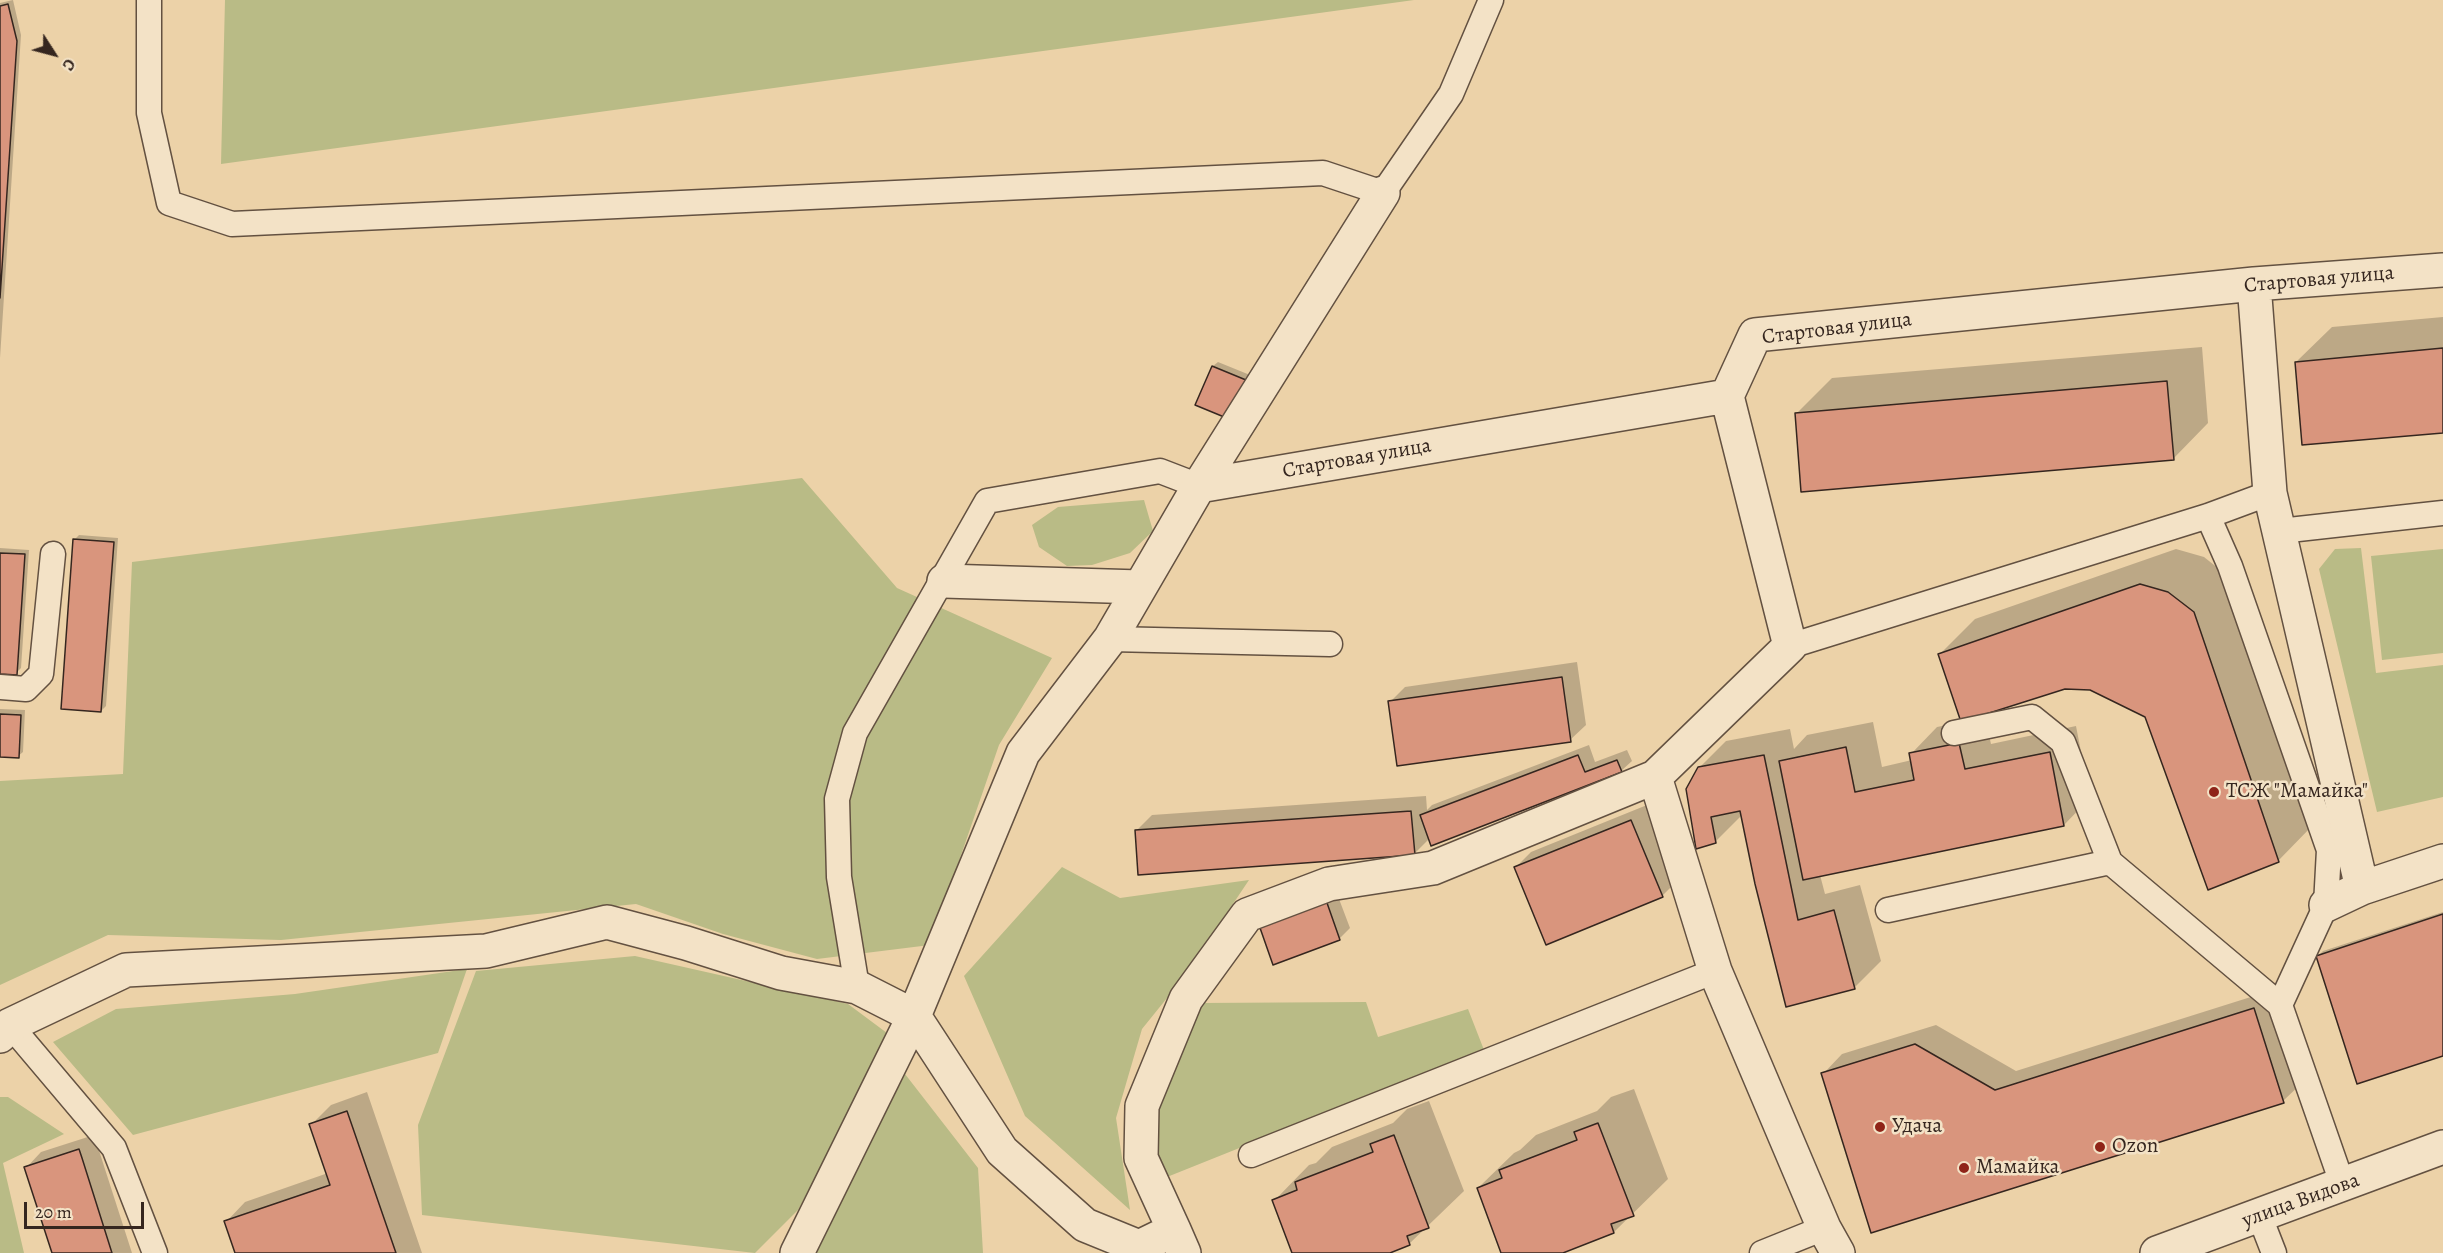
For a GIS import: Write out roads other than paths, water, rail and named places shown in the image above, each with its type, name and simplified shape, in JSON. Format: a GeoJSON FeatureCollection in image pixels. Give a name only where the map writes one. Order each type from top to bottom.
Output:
{"type":"FeatureCollection","features":[{"type":"Feature","properties":{"kind":"street"},"geometry":{"type":"LineString","coordinates":[[797,1253],[914,1016],[1023,753],[1110,639],[1199,486],[1383,193]]}},
{"type":"Feature","properties":{"kind":"street","name":"Стартовая улица"},"geometry":{"type":"LineString","coordinates":[[1199,486],[1726,396],[1755,335],[2254,284],[2443,270]]}},
{"type":"Feature","properties":{"kind":"street"},"geometry":{"type":"LineString","coordinates":[[2254,284],[2270,494],[2362,888]]}},
{"type":"Feature","properties":{"kind":"street"},"geometry":{"type":"LineString","coordinates":[[5,1031],[126,970],[486,951],[607,922],[781,973],[857,987],[914,1016],[1002,1151],[1085,1225],[1139,1247],[1179,1241],[1141,1158],[1142,1106],[1186,999],[1247,915],[1329,884],[1434,868],[1655,777],[1790,646],[1726,396]]}},
{"type":"Feature","properties":{"kind":"street"},"geometry":{"type":"LineString","coordinates":[[944,581],[1140,587]]}},
{"type":"Feature","properties":{"kind":"street"},"geometry":{"type":"LineString","coordinates":[[1655,777],[1715,971],[1831,1240]]}},
{"type":"Feature","properties":{"kind":"street"},"geometry":{"type":"LineString","coordinates":[[2326,905],[2362,888],[2443,861]]}},
{"type":"Feature","properties":{"kind":"street","name":"улица Видова"},"geometry":{"type":"LineString","coordinates":[[2157,1253],[2343,1186],[2443,1147]]}},
{"type":"Feature","properties":{"kind":"lane"},"geometry":{"type":"LineString","coordinates":[[149,0],[149,113],[169,203],[232,224],[1323,173],[1383,193],[1451,94],[1491,0]]}},
{"type":"Feature","properties":{"kind":"lane"},"geometry":{"type":"LineString","coordinates":[[857,987],[839,878],[837,799],[855,733],[944,581],[987,501],[1160,471],[1199,486]]}},
{"type":"Feature","properties":{"kind":"lane"},"geometry":{"type":"LineString","coordinates":[[1790,646],[2208,516],[2270,494]]}},
{"type":"Feature","properties":{"kind":"lane"},"geometry":{"type":"LineString","coordinates":[[2280,531],[2443,513]]}},
{"type":"Feature","properties":{"kind":"lane"},"geometry":{"type":"LineString","coordinates":[[2208,516],[2230,566],[2329,850],[2326,905],[2280,1005]]}},
{"type":"Feature","properties":{"kind":"lane"},"geometry":{"type":"LineString","coordinates":[[0,687],[26,689],[40,674],[53,554]]}},
{"type":"Feature","properties":{"kind":"lane"},"geometry":{"type":"LineString","coordinates":[[1110,639],[1330,644]]}},
{"type":"Feature","properties":{"kind":"lane"},"geometry":{"type":"LineString","coordinates":[[1954,734],[2032,717],[2063,742],[2110,862],[2280,1005],[2343,1186]]}},
{"type":"Feature","properties":{"kind":"lane"},"geometry":{"type":"LineString","coordinates":[[1888,910],[2110,862]]}},
{"type":"Feature","properties":{"kind":"lane"},"geometry":{"type":"LineString","coordinates":[[1251,1155],[1715,971]]}},
{"type":"Feature","properties":{"kind":"lane"},"geometry":{"type":"LineString","coordinates":[[5,1031],[114,1148],[155,1253]]}},
{"type":"Feature","properties":{"kind":"lane"},"geometry":{"type":"LineString","coordinates":[[2260,1216],[2274,1253]]}},
{"type":"Feature","properties":{"kind":"lane"},"geometry":{"type":"LineString","coordinates":[[1762,1253],[1831,1240]]}},
{"type":"Feature","properties":{"kind":"place","name":"ТСЖ \"Мамайка\""},"geometry":{"type":"Point","coordinates":[2214,792]}},
{"type":"Feature","properties":{"kind":"place","name":"Удача"},"geometry":{"type":"Point","coordinates":[1880,1127]}},
{"type":"Feature","properties":{"kind":"place","name":"Ozon"},"geometry":{"type":"Point","coordinates":[2100,1147]}},
{"type":"Feature","properties":{"kind":"place","name":"Мамайка"},"geometry":{"type":"Point","coordinates":[1964,1168]}}]}
